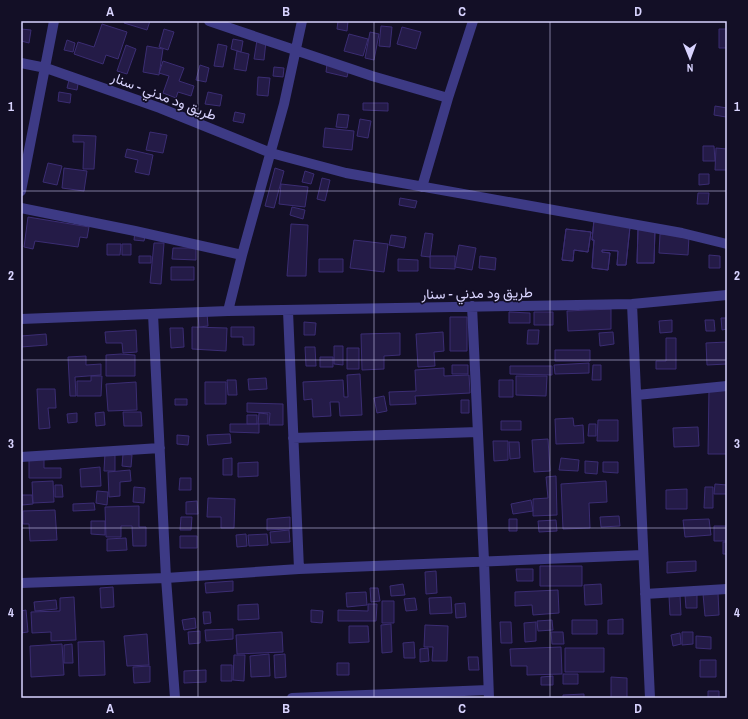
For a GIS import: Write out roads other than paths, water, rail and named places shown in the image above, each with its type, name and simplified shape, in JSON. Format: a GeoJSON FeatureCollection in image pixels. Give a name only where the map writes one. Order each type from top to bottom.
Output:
{"type":"FeatureCollection","features":[{"type":"Feature","properties":{"kind":"street"},"geometry":{"type":"LineString","coordinates":[[21,191],[54,21]]}},
{"type":"Feature","properties":{"kind":"street"},"geometry":{"type":"LineString","coordinates":[[209,21],[372,76],[448,98]]}},
{"type":"Feature","properties":{"kind":"street"},"geometry":{"type":"LineString","coordinates":[[228,311],[284,104],[302,21]]}},
{"type":"Feature","properties":{"kind":"street"},"geometry":{"type":"LineString","coordinates":[[422,186],[448,98],[474,21]]}},
{"type":"Feature","properties":{"kind":"street","name":"طريق ود مدني - سنار"},"geometry":{"type":"LineString","coordinates":[[21,63],[46,68],[160,108],[271,153],[346,173],[682,232],[727,244]]}},
{"type":"Feature","properties":{"kind":"street"},"geometry":{"type":"LineString","coordinates":[[21,208],[136,230],[242,255]]}},
{"type":"Feature","properties":{"kind":"street","name":"طريق ود مدني - سنار"},"geometry":{"type":"LineString","coordinates":[[21,318],[228,311],[632,304],[727,295]]}},
{"type":"Feature","properties":{"kind":"street"},"geometry":{"type":"LineString","coordinates":[[632,304],[650,698]]}},
{"type":"Feature","properties":{"kind":"street"},"geometry":{"type":"LineString","coordinates":[[292,698],[488,694],[484,562],[472,306]]}},
{"type":"Feature","properties":{"kind":"street"},"geometry":{"type":"LineString","coordinates":[[288,311],[299,569]]}},
{"type":"Feature","properties":{"kind":"street"},"geometry":{"type":"LineString","coordinates":[[153,314],[166,578],[175,698]]}},
{"type":"Feature","properties":{"kind":"street"},"geometry":{"type":"LineString","coordinates":[[637,395],[727,386]]}},
{"type":"Feature","properties":{"kind":"street"},"geometry":{"type":"LineString","coordinates":[[293,438],[478,432]]}},
{"type":"Feature","properties":{"kind":"street"},"geometry":{"type":"LineString","coordinates":[[21,457],[160,448]]}},
{"type":"Feature","properties":{"kind":"street"},"geometry":{"type":"LineString","coordinates":[[21,583],[166,578],[299,569],[643,556]]}},
{"type":"Feature","properties":{"kind":"street"},"geometry":{"type":"LineString","coordinates":[[645,594],[727,589]]}}]}
